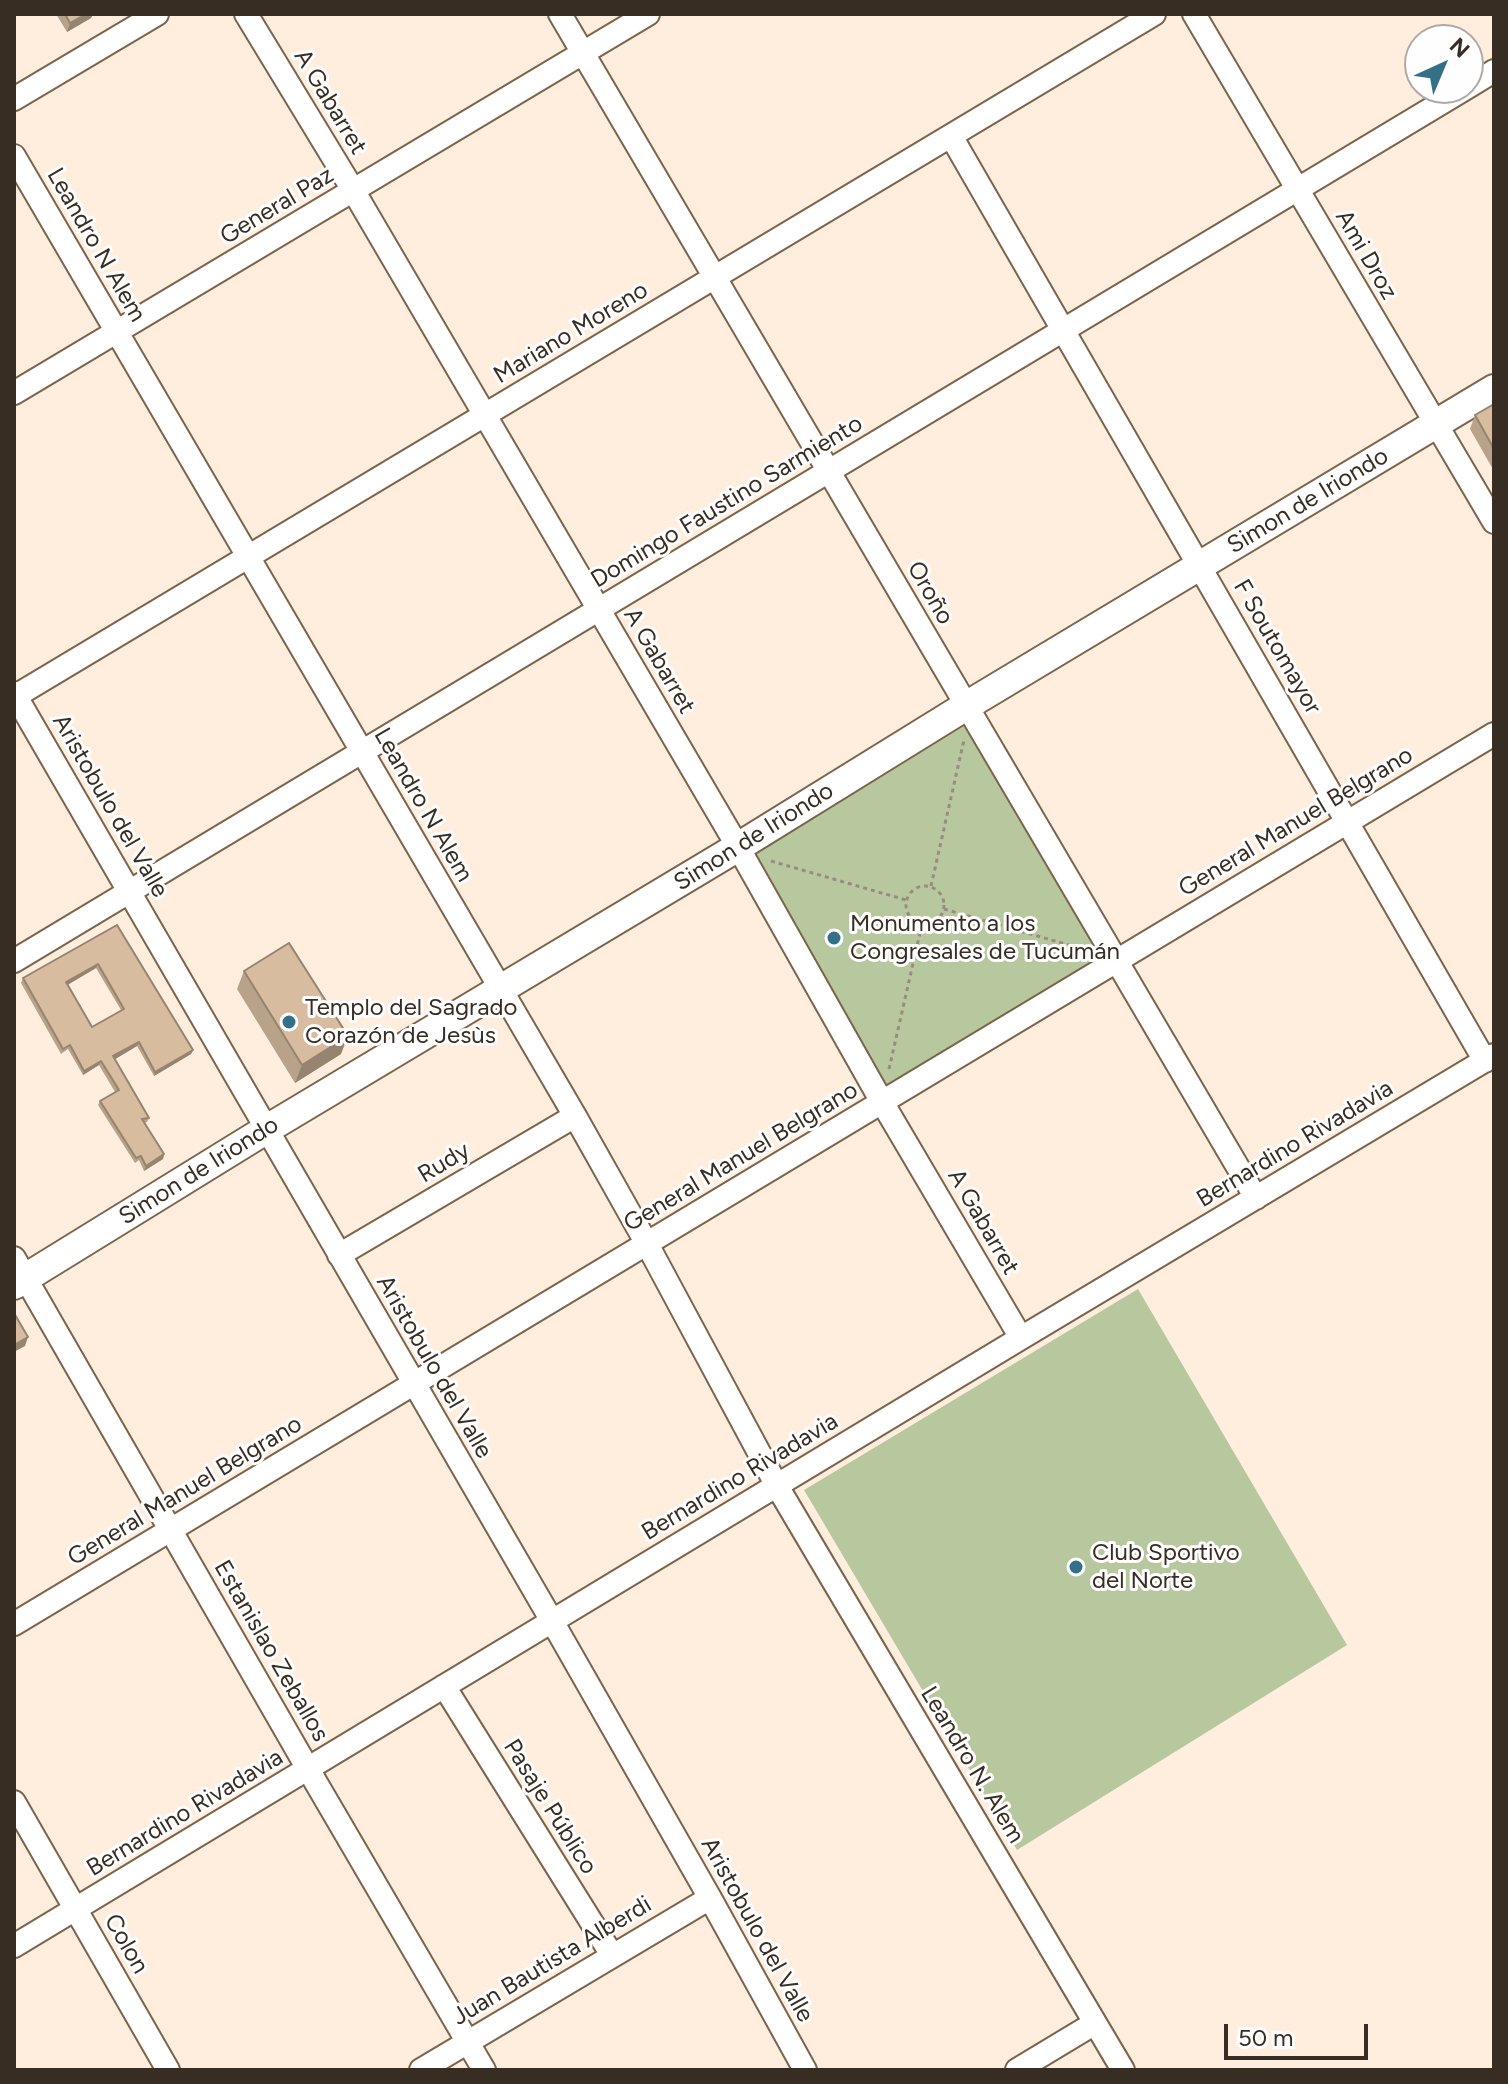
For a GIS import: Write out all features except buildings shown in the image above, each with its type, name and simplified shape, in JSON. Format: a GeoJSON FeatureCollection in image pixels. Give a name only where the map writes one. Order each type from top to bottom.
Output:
{"type":"FeatureCollection","features":[{"type":"Feature","properties":{"kind":"main road","name":"Simon de Iriondo"},"geometry":{"type":"LineString","coordinates":[[18,1274],[501,990],[1494,389]]}},
{"type":"Feature","properties":{"kind":"street"},"geometry":{"type":"LineString","coordinates":[[14,99],[157,14]]}},
{"type":"Feature","properties":{"kind":"street","name":"A Gabarret"},"geometry":{"type":"LineString","coordinates":[[246,14],[353,190],[738,847],[882,1102],[1021,1338]]}},
{"type":"Feature","properties":{"kind":"street","name":"Oroño"},"geometry":{"type":"LineString","coordinates":[[560,14],[1256,1198]]}},
{"type":"Feature","properties":{"kind":"street","name":"General Paz"},"geometry":{"type":"LineString","coordinates":[[14,393],[648,14]]}},
{"type":"Feature","properties":{"kind":"street","name":"Mariano Moreno"},"geometry":{"type":"LineString","coordinates":[[15,696],[1154,14]]}},
{"type":"Feature","properties":{"kind":"street","name":"Ami Droz"},"geometry":{"type":"LineString","coordinates":[[1194,14],[1494,522]]}},
{"type":"Feature","properties":{"kind":"street","name":"Domingo Faustino Sarmiento"},"geometry":{"type":"LineString","coordinates":[[14,961],[1440,104]]}},
{"type":"Feature","properties":{"kind":"street","name":"F Soutomayor"},"geometry":{"type":"LineString","coordinates":[[951,136],[1348,822],[1489,1058]]}},
{"type":"Feature","properties":{"kind":"street","name":"Leandro N Alem"},"geometry":{"type":"LineString","coordinates":[[14,156],[575,1116],[777,1486]]}},
{"type":"Feature","properties":{"kind":"street","name":"Aristobulo del Valle"},"geometry":{"type":"LineString","coordinates":[[15,696],[552,1621],[805,2070]]}},
{"type":"Feature","properties":{"kind":"street","name":"General Manuel Belgrano"},"geometry":{"type":"LineString","coordinates":[[14,1624],[1494,734]]}},
{"type":"Feature","properties":{"kind":"street","name":"Bernardino Rivadavia"},"geometry":{"type":"LineString","coordinates":[[14,1946],[1489,1058]]}},
{"type":"Feature","properties":{"kind":"street","name":"Rudy"},"geometry":{"type":"LineString","coordinates":[[339,1255],[575,1116]]}},
{"type":"Feature","properties":{"kind":"street","name":"Estanislao Zeballos"},"geometry":{"type":"LineString","coordinates":[[18,1274],[172,1529],[484,2070]]}},
{"type":"Feature","properties":{"kind":"street","name":"Leandro N. Alem"},"geometry":{"type":"LineString","coordinates":[[777,1486],[1123,2070]]}},
{"type":"Feature","properties":{"kind":"street","name":"Pasaje Público"},"geometry":{"type":"LineString","coordinates":[[444,1686],[612,1955]]}},
{"type":"Feature","properties":{"kind":"street","name":"Colon"},"geometry":{"type":"LineString","coordinates":[[14,1802],[168,2070]]}},
{"type":"Feature","properties":{"kind":"street","name":"Juan Bautista Alberdi"},"geometry":{"type":"LineString","coordinates":[[421,2070],[710,1898]]}},
{"type":"Feature","properties":{"kind":"street"},"geometry":{"type":"LineString","coordinates":[[1017,2070],[1095,2023]]}},
{"type":"Feature","properties":{"kind":"path"},"geometry":{"type":"LineString","coordinates":[[931,886],[964,739]]}},
{"type":"Feature","properties":{"kind":"path"},"geometry":{"type":"LineString","coordinates":[[766,859],[906,900]]}},
{"type":"Feature","properties":{"kind":"path"},"geometry":{"type":"LineString","coordinates":[[918,886],[931,886],[941,894],[944,909],[934,922],[922,924],[911,918],[905,907],[906,900],[918,886]]}},
{"type":"Feature","properties":{"kind":"path"},"geometry":{"type":"LineString","coordinates":[[944,909],[1090,951]]}},
{"type":"Feature","properties":{"kind":"path"},"geometry":{"type":"LineString","coordinates":[[888,1073],[922,924]]}},
{"type":"Feature","properties":{"kind":"green space"},"geometry":{"type":"Polygon","coordinates":[[[966,706],[1117,960],[882,1102],[738,847],[966,706]]]}},
{"type":"Feature","properties":{"kind":"green space","name":"Club Sportivo del Norte"},"geometry":{"type":"Polygon","coordinates":[[[1138,1289],[1347,1645],[1017,1850],[804,1490],[1138,1289]]]}},
{"type":"Feature","properties":{"kind":"place","name":"Monumento a los Congresales de Tucumán"},"geometry":{"type":"Point","coordinates":[834,938]}},
{"type":"Feature","properties":{"kind":"place","name":"Templo del Sagrado Corazón de Jesùs"},"geometry":{"type":"Point","coordinates":[289,1022]}},
{"type":"Feature","properties":{"kind":"place","name":"Club Sportivo del Norte"},"geometry":{"type":"Point","coordinates":[1076,1567]}}]}
